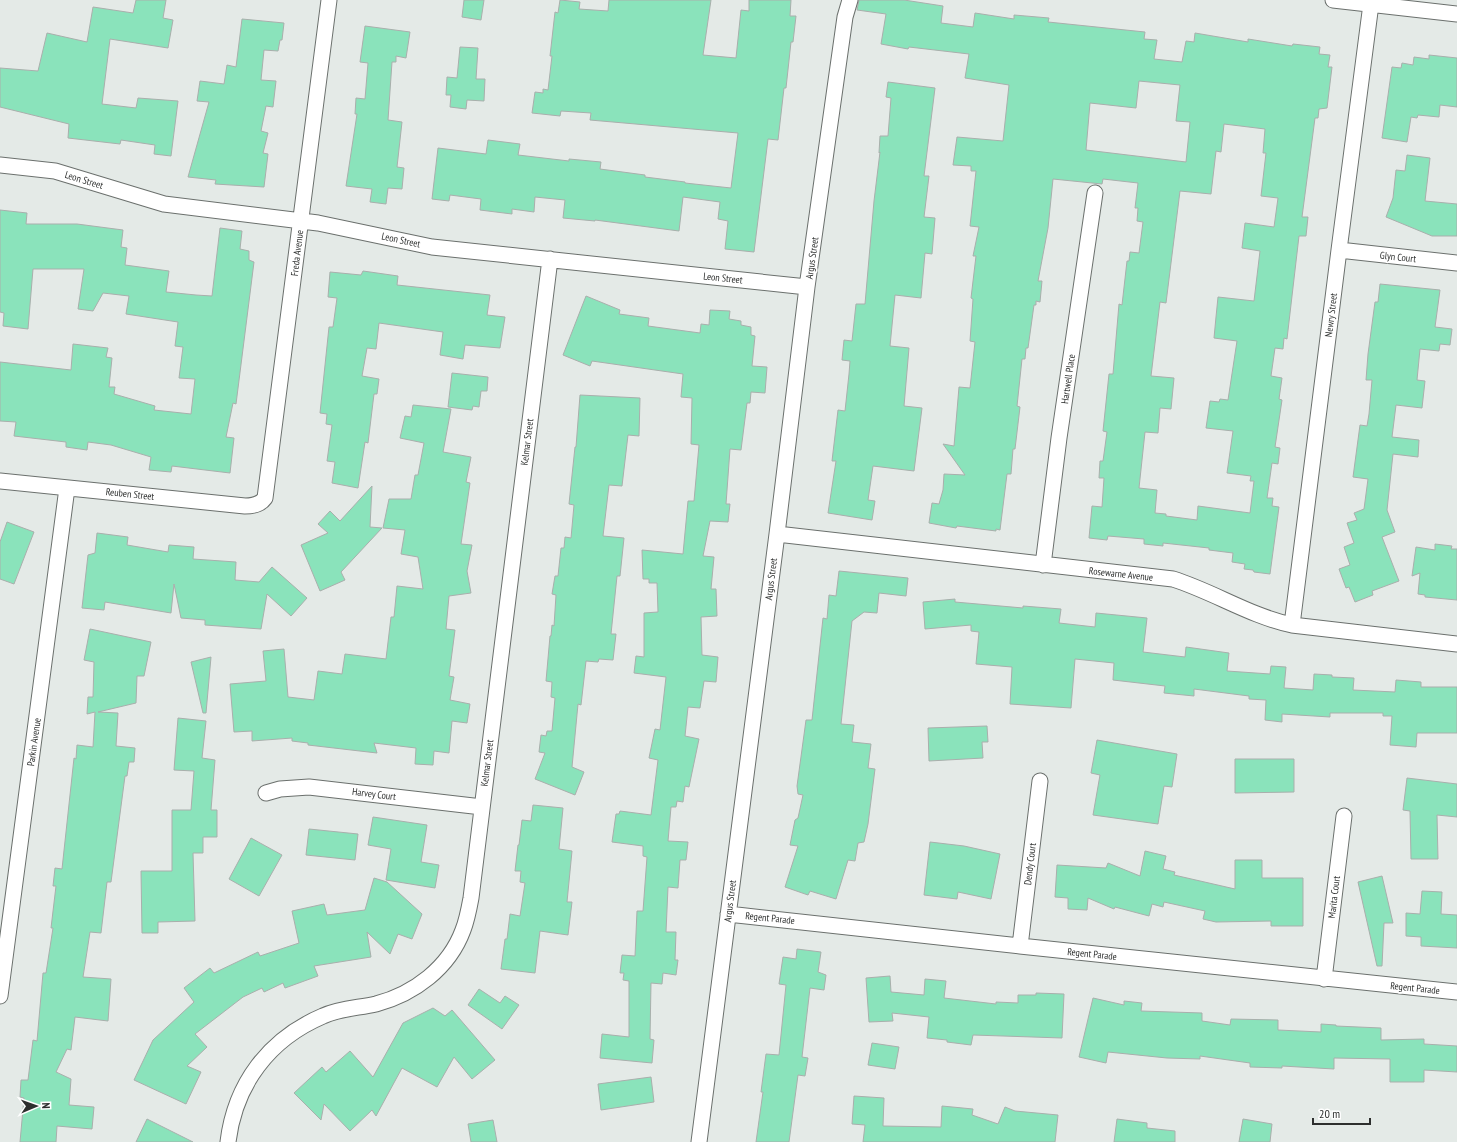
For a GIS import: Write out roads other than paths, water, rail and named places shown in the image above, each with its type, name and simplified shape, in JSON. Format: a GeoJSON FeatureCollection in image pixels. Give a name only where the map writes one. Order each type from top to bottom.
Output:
{"type":"FeatureCollection","features":[{"type":"Feature","properties":{"kind":"street","name":"Freda Avenue"},"geometry":{"type":"LineString","coordinates":[[259,504],[265,498],[266,491],[329,0]]}},
{"type":"Feature","properties":{"kind":"street","name":"Argus Street"},"geometry":{"type":"LineString","coordinates":[[845,0],[846,17]]}},
{"type":"Feature","properties":{"kind":"street","name":"Argus Street"},"geometry":{"type":"LineString","coordinates":[[699,1142],[808,287],[846,17],[850,0]]}},
{"type":"Feature","properties":{"kind":"street"},"geometry":{"type":"LineString","coordinates":[[1332,0],[1457,14]]}},
{"type":"Feature","properties":{"kind":"street","name":"Newry Street"},"geometry":{"type":"LineString","coordinates":[[1292,625],[1371,4]]}},
{"type":"Feature","properties":{"kind":"street","name":"Leon Street"},"geometry":{"type":"LineString","coordinates":[[0,165],[55,171],[164,204],[320,223],[432,247],[808,287]]}},
{"type":"Feature","properties":{"kind":"street","name":"Hartwell Place"},"geometry":{"type":"LineString","coordinates":[[1043,565],[1059,438],[1095,194]]}},
{"type":"Feature","properties":{"kind":"street","name":"Glyn Court"},"geometry":{"type":"LineString","coordinates":[[1339,250],[1457,263]]}},
{"type":"Feature","properties":{"kind":"street","name":"Kelmar Street"},"geometry":{"type":"LineString","coordinates":[[228,1142],[235,1105],[242,1089],[262,1060],[272,1049],[289,1035],[324,1015],[345,1009],[377,1004],[401,995],[421,984],[438,969],[451,953],[462,931],[467,915],[482,807],[550,259]]}},
{"type":"Feature","properties":{"kind":"street","name":"Reuben Street"},"geometry":{"type":"LineString","coordinates":[[0,481],[246,506],[259,504]]}},
{"type":"Feature","properties":{"kind":"street","name":"Parkin Avenue"},"geometry":{"type":"LineString","coordinates":[[0,996],[67,488]]}},
{"type":"Feature","properties":{"kind":"street","name":"Rosewarne Avenue"},"geometry":{"type":"LineString","coordinates":[[777,534],[1172,579],[1188,584],[1274,622],[1457,644]]}},
{"type":"Feature","properties":{"kind":"street","name":"Dendy Court"},"geometry":{"type":"LineString","coordinates":[[1020,946],[1040,781]]}},
{"type":"Feature","properties":{"kind":"street","name":"Harvey Court"},"geometry":{"type":"LineString","coordinates":[[266,793],[280,789],[309,787],[482,807]]}},
{"type":"Feature","properties":{"kind":"street","name":"Marita Court"},"geometry":{"type":"LineString","coordinates":[[1324,979],[1344,816]]}},
{"type":"Feature","properties":{"kind":"street","name":"Regent Parade"},"geometry":{"type":"LineString","coordinates":[[728,914],[1324,979],[1457,992]]}}]}
